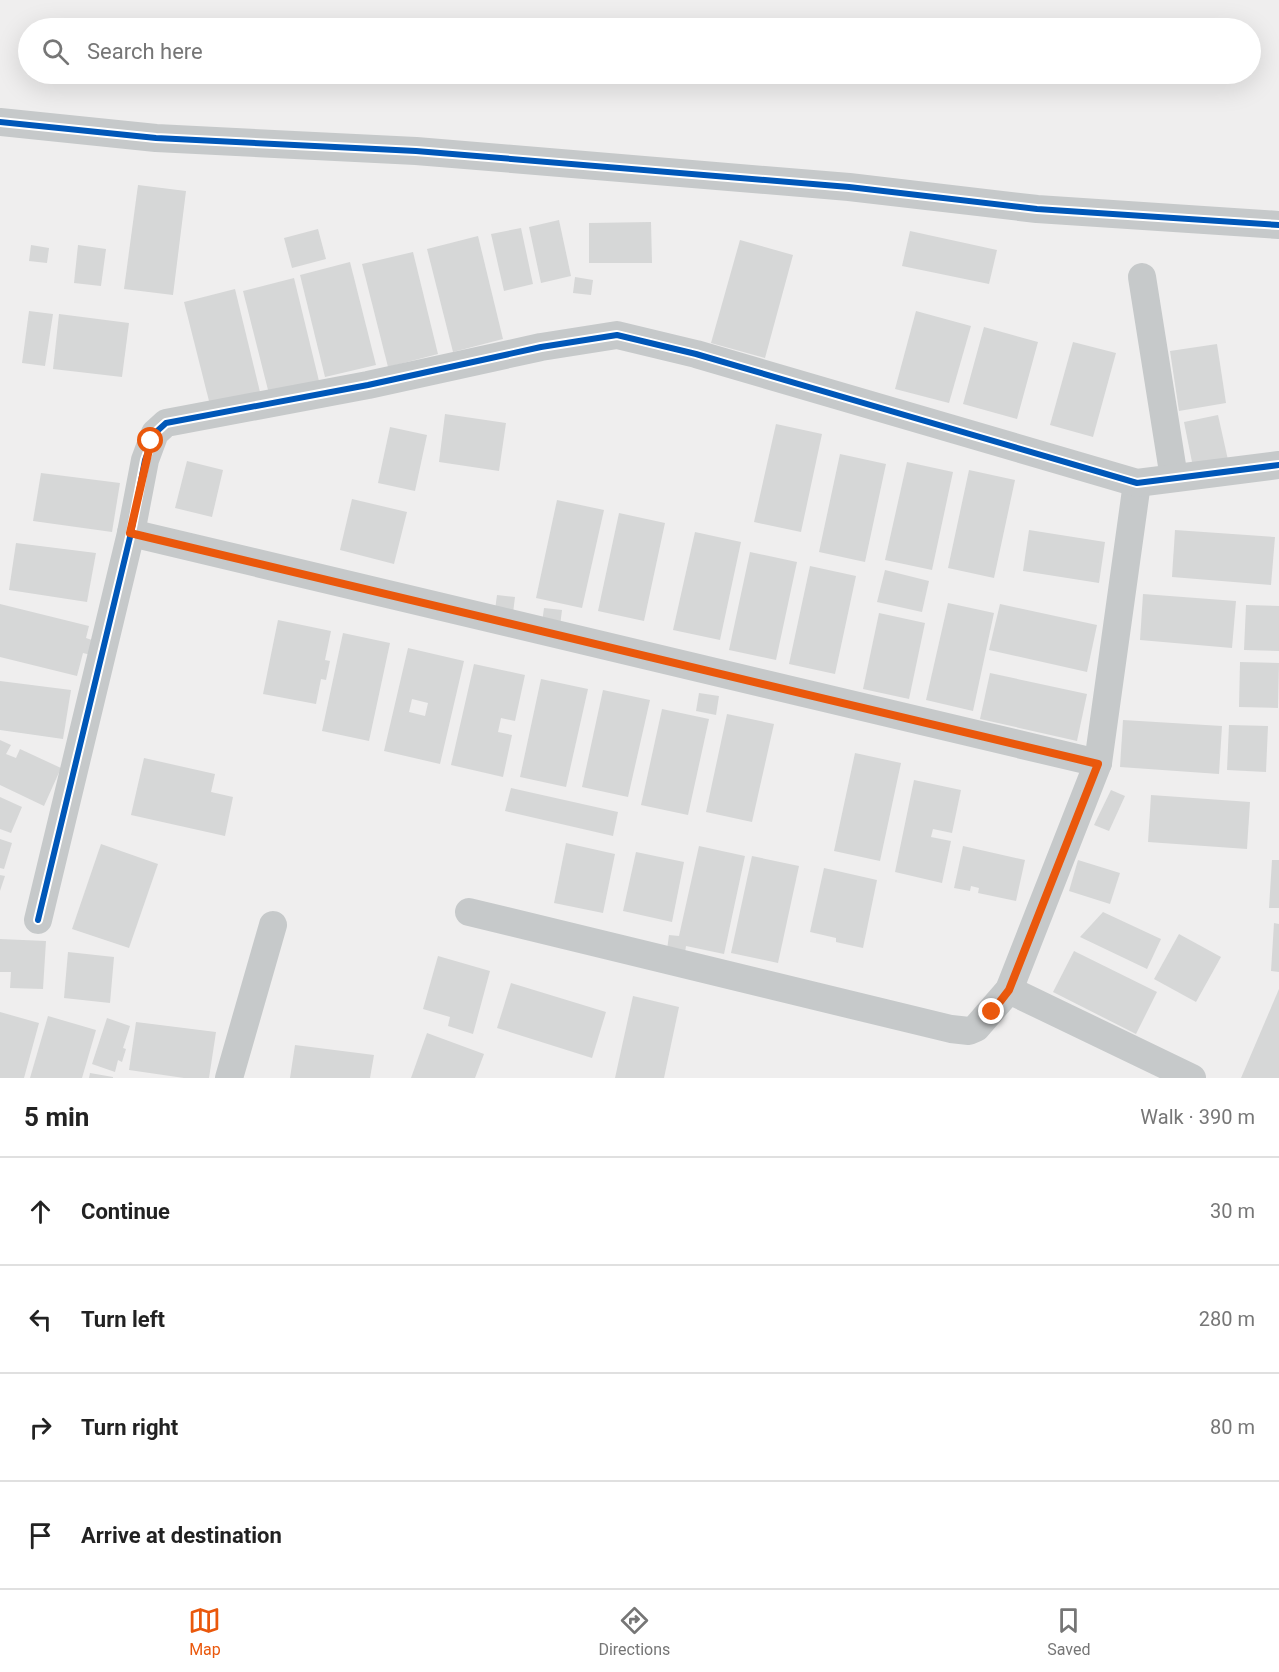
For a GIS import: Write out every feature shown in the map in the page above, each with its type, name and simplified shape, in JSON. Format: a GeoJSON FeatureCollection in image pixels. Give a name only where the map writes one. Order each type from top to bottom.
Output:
{"type":"FeatureCollection","features":[{"type":"Feature","properties":{"kind":"street"},"geometry":{"type":"LineString","coordinates":[[0,122],[156,138],[428,152],[849,187],[1037,209],[1279,225]]}},
{"type":"Feature","properties":{"kind":"street"},"geometry":{"type":"LineString","coordinates":[[1143,277],[1174,478]]}},
{"type":"Feature","properties":{"kind":"street"},"geometry":{"type":"LineString","coordinates":[[38,920],[130,533],[145,460],[155,433],[166,423],[368,385],[542,347],[617,335],[696,354],[1137,483],[1279,465]]}},
{"type":"Feature","properties":{"kind":"street"},"geometry":{"type":"LineString","coordinates":[[469,912],[962,1031],[976,1028],[1009,990],[1098,764],[1137,483]]}},
{"type":"Feature","properties":{"kind":"street"},"geometry":{"type":"LineString","coordinates":[[130,533],[1098,764]]}},
{"type":"Feature","properties":{"kind":"street"},"geometry":{"type":"LineString","coordinates":[[229,1078],[273,925]]}},
{"type":"Feature","properties":{"kind":"street"},"geometry":{"type":"LineString","coordinates":[[1009,990],[1192,1078]]}},
{"type":"Feature","properties":{"kind":"building"},"geometry":{"type":"Polygon","coordinates":[[[138,185],[186,191],[173,295],[124,289],[138,185]]]}},
{"type":"Feature","properties":{"kind":"building"},"geometry":{"type":"Polygon","coordinates":[[[559,220],[571,276],[541,283],[529,227],[559,220]]]}},
{"type":"Feature","properties":{"kind":"building"},"geometry":{"type":"Polygon","coordinates":[[[651,222],[652,263],[589,263],[589,223],[651,222]]]}},
{"type":"Feature","properties":{"kind":"building"},"geometry":{"type":"Polygon","coordinates":[[[521,228],[533,284],[504,291],[491,234],[521,228]]]}},
{"type":"Feature","properties":{"kind":"building"},"geometry":{"type":"Polygon","coordinates":[[[318,229],[326,259],[292,268],[284,238],[318,229]]]}},
{"type":"Feature","properties":{"kind":"building"},"geometry":{"type":"Polygon","coordinates":[[[910,231],[997,250],[989,284],[902,266],[910,231]]]}},
{"type":"Feature","properties":{"kind":"building"},"geometry":{"type":"Polygon","coordinates":[[[478,236],[503,339],[453,352],[427,249],[478,236]]]}},
{"type":"Feature","properties":{"kind":"building"},"geometry":{"type":"Polygon","coordinates":[[[740,240],[793,255],[765,358],[711,343],[740,240]]]}},
{"type":"Feature","properties":{"kind":"building"},"geometry":{"type":"Polygon","coordinates":[[[31,245],[49,248],[47,263],[29,261],[31,245]]]}},
{"type":"Feature","properties":{"kind":"building"},"geometry":{"type":"Polygon","coordinates":[[[78,245],[106,249],[101,286],[74,283],[78,245]]]}},
{"type":"Feature","properties":{"kind":"building"},"geometry":{"type":"Polygon","coordinates":[[[413,252],[438,354],[388,367],[362,264],[413,252]]]}},
{"type":"Feature","properties":{"kind":"building"},"geometry":{"type":"Polygon","coordinates":[[[350,262],[376,365],[325,377],[300,275],[350,262]]]}},
{"type":"Feature","properties":{"kind":"building"},"geometry":{"type":"Polygon","coordinates":[[[575,277],[593,280],[591,295],[573,293],[575,277]]]}},
{"type":"Feature","properties":{"kind":"building"},"geometry":{"type":"Polygon","coordinates":[[[294,278],[319,381],[269,394],[243,291],[294,278]]]}},
{"type":"Feature","properties":{"kind":"building"},"geometry":{"type":"Polygon","coordinates":[[[235,289],[260,392],[210,405],[184,302],[235,289]]]}},
{"type":"Feature","properties":{"kind":"building"},"geometry":{"type":"Polygon","coordinates":[[[29,311],[53,314],[45,366],[22,363],[29,311]]]}},
{"type":"Feature","properties":{"kind":"building"},"geometry":{"type":"Polygon","coordinates":[[[916,311],[971,326],[949,403],[895,389],[916,311]]]}},
{"type":"Feature","properties":{"kind":"building"},"geometry":{"type":"Polygon","coordinates":[[[59,314],[129,323],[122,377],[53,369],[59,314]]]}},
{"type":"Feature","properties":{"kind":"building"},"geometry":{"type":"Polygon","coordinates":[[[984,327],[1038,342],[1017,419],[963,404],[984,327]]]}},
{"type":"Feature","properties":{"kind":"building"},"geometry":{"type":"Polygon","coordinates":[[[1073,342],[1116,353],[1093,437],[1050,425],[1073,342]]]}},
{"type":"Feature","properties":{"kind":"building"},"geometry":{"type":"Polygon","coordinates":[[[1217,344],[1226,403],[1179,411],[1170,351],[1217,344]]]}},
{"type":"Feature","properties":{"kind":"building"},"geometry":{"type":"Polygon","coordinates":[[[445,414],[506,423],[499,471],[439,462],[445,414]]]}},
{"type":"Feature","properties":{"kind":"building"},"geometry":{"type":"Polygon","coordinates":[[[1218,415],[1228,460],[1193,467],[1184,422],[1218,415]]]}},
{"type":"Feature","properties":{"kind":"building"},"geometry":{"type":"Polygon","coordinates":[[[776,424],[822,434],[801,532],[754,522],[776,424]]]}},
{"type":"Feature","properties":{"kind":"building"},"geometry":{"type":"Polygon","coordinates":[[[390,427],[427,435],[415,491],[378,483],[390,427]]]}},
{"type":"Feature","properties":{"kind":"building"},"geometry":{"type":"Polygon","coordinates":[[[840,454],[886,464],[865,562],[819,552],[840,454]]]}},
{"type":"Feature","properties":{"kind":"building"},"geometry":{"type":"Polygon","coordinates":[[[187,461],[223,470],[212,517],[175,508],[187,461]]]}},
{"type":"Feature","properties":{"kind":"building"},"geometry":{"type":"Polygon","coordinates":[[[907,462],[953,472],[932,570],[885,560],[907,462]]]}},
{"type":"Feature","properties":{"kind":"building"},"geometry":{"type":"Polygon","coordinates":[[[969,470],[1015,480],[994,578],[948,568],[969,470]]]}},
{"type":"Feature","properties":{"kind":"building"},"geometry":{"type":"Polygon","coordinates":[[[41,473],[120,483],[112,532],[33,521],[41,473]]]}},
{"type":"Feature","properties":{"kind":"building"},"geometry":{"type":"Polygon","coordinates":[[[352,499],[407,512],[394,564],[340,550],[352,499]]]}},
{"type":"Feature","properties":{"kind":"building"},"geometry":{"type":"Polygon","coordinates":[[[557,500],[604,510],[582,608],[536,598],[557,500]]]}},
{"type":"Feature","properties":{"kind":"building"},"geometry":{"type":"Polygon","coordinates":[[[619,513],[665,523],[644,621],[598,611],[619,513]]]}},
{"type":"Feature","properties":{"kind":"building"},"geometry":{"type":"Polygon","coordinates":[[[1029,530],[1105,542],[1099,583],[1023,571],[1029,530]]]}},
{"type":"Feature","properties":{"kind":"building"},"geometry":{"type":"Polygon","coordinates":[[[1175,530],[1275,537],[1271,585],[1172,577],[1175,530]]]}},
{"type":"Feature","properties":{"kind":"building"},"geometry":{"type":"Polygon","coordinates":[[[695,532],[741,542],[720,640],[673,630],[695,532]]]}},
{"type":"Feature","properties":{"kind":"building"},"geometry":{"type":"Polygon","coordinates":[[[16,543],[96,553],[87,602],[9,590],[16,543]]]}},
{"type":"Feature","properties":{"kind":"building"},"geometry":{"type":"Polygon","coordinates":[[[750,552],[797,562],[776,660],[729,650],[750,552]]]}},
{"type":"Feature","properties":{"kind":"building"},"geometry":{"type":"Polygon","coordinates":[[[810,566],[856,576],[835,674],[789,664],[810,566]]]}},
{"type":"Feature","properties":{"kind":"building"},"geometry":{"type":"Polygon","coordinates":[[[885,570],[929,581],[922,612],[877,602],[885,570]]]}},
{"type":"Feature","properties":{"kind":"building"},"geometry":{"type":"Polygon","coordinates":[[[1143,594],[1236,601],[1232,648],[1140,640],[1143,594]]]}},
{"type":"Feature","properties":{"kind":"building"},"geometry":{"type":"Polygon","coordinates":[[[497,595],[515,597],[513,613],[495,610],[497,595]]]}},
{"type":"Feature","properties":{"kind":"building"},"geometry":{"type":"Polygon","coordinates":[[[948,603],[994,613],[973,711],[926,700],[948,603]]]}},
{"type":"Feature","properties":{"kind":"building"},"geometry":{"type":"Polygon","coordinates":[[[0,604],[89,626],[86,638],[95,641],[91,655],[83,653],[77,676],[0,657],[0,604]]]}},
{"type":"Feature","properties":{"kind":"building"},"geometry":{"type":"Polygon","coordinates":[[[1000,604],[1097,625],[1087,672],[989,650],[1000,604]]]}},
{"type":"Feature","properties":{"kind":"building"},"geometry":{"type":"Polygon","coordinates":[[[1246,605],[1279,606],[1279,651],[1244,650],[1246,605]]]}},
{"type":"Feature","properties":{"kind":"building"},"geometry":{"type":"Polygon","coordinates":[[[544,608],[562,610],[560,626],[542,623],[544,608]]]}},
{"type":"Feature","properties":{"kind":"building"},"geometry":{"type":"Polygon","coordinates":[[[879,613],[925,623],[909,699],[863,689],[879,613]]]}},
{"type":"Feature","properties":{"kind":"building"},"geometry":{"type":"Polygon","coordinates":[[[278,620],[331,631],[325,660],[330,661],[326,680],[321,679],[316,704],[263,694],[278,620]]]}},
{"type":"Feature","properties":{"kind":"building"},"geometry":{"type":"Polygon","coordinates":[[[343,633],[390,643],[369,741],[322,731],[343,633]]]}},
{"type":"Feature","properties":{"kind":"building"},"geometry":{"type":"Polygon","coordinates":[[[408,648],[464,661],[440,764],[384,751],[408,648]],[[412,699],[409,712],[425,716],[428,703],[412,699]]]}},
{"type":"Feature","properties":{"kind":"building"},"geometry":{"type":"Polygon","coordinates":[[[1240,662],[1279,663],[1278,708],[1239,707],[1240,662]]]}},
{"type":"Feature","properties":{"kind":"building"},"geometry":{"type":"Polygon","coordinates":[[[474,664],[525,675],[515,721],[501,718],[498,732],[512,735],[503,777],[451,765],[474,664]]]}},
{"type":"Feature","properties":{"kind":"building"},"geometry":{"type":"Polygon","coordinates":[[[990,673],[1087,694],[1077,741],[980,719],[990,673]]]}},
{"type":"Feature","properties":{"kind":"building"},"geometry":{"type":"Polygon","coordinates":[[[541,679],[588,689],[566,787],[520,777],[541,679]]]}},
{"type":"Feature","properties":{"kind":"building"},"geometry":{"type":"Polygon","coordinates":[[[0,681],[71,690],[63,739],[0,730],[0,681]]]}},
{"type":"Feature","properties":{"kind":"building"},"geometry":{"type":"Polygon","coordinates":[[[603,690],[650,700],[628,797],[582,787],[603,690]]]}},
{"type":"Feature","properties":{"kind":"building"},"geometry":{"type":"Polygon","coordinates":[[[699,693],[719,696],[716,715],[696,711],[699,693]]]}},
{"type":"Feature","properties":{"kind":"building"},"geometry":{"type":"Polygon","coordinates":[[[662,709],[709,719],[688,815],[641,805],[662,709]]]}},
{"type":"Feature","properties":{"kind":"building"},"geometry":{"type":"Polygon","coordinates":[[[727,714],[774,724],[752,822],[706,812],[727,714]]]}},
{"type":"Feature","properties":{"kind":"building"},"geometry":{"type":"Polygon","coordinates":[[[1123,720],[1222,726],[1219,774],[1120,767],[1123,720]]]}},
{"type":"Feature","properties":{"kind":"building"},"geometry":{"type":"Polygon","coordinates":[[[1229,725],[1268,726],[1266,772],[1227,770],[1229,725]]]}},
{"type":"Feature","properties":{"kind":"building"},"geometry":{"type":"Polygon","coordinates":[[[0,740],[11,745],[6,754],[16,758],[20,749],[61,768],[44,806],[0,785],[0,740]]]}},
{"type":"Feature","properties":{"kind":"building"},"geometry":{"type":"Polygon","coordinates":[[[855,753],[901,763],[880,861],[834,851],[855,753]]]}},
{"type":"Feature","properties":{"kind":"building"},"geometry":{"type":"Polygon","coordinates":[[[144,758],[215,774],[211,792],[233,797],[225,836],[131,815],[144,758]]]}},
{"type":"Feature","properties":{"kind":"building"},"geometry":{"type":"Polygon","coordinates":[[[914,780],[961,790],[952,833],[933,829],[931,837],[951,841],[942,883],[895,872],[914,780]]]}},
{"type":"Feature","properties":{"kind":"building"},"geometry":{"type":"Polygon","coordinates":[[[511,788],[618,812],[613,836],[505,811],[511,788]]]}},
{"type":"Feature","properties":{"kind":"building"},"geometry":{"type":"Polygon","coordinates":[[[1111,790],[1125,796],[1109,831],[1094,825],[1111,790]]]}},
{"type":"Feature","properties":{"kind":"building"},"geometry":{"type":"Polygon","coordinates":[[[1151,795],[1250,802],[1247,849],[1148,842],[1151,795]]]}},
{"type":"Feature","properties":{"kind":"building"},"geometry":{"type":"Polygon","coordinates":[[[0,797],[22,807],[11,833],[0,829],[0,797]]]}},
{"type":"Feature","properties":{"kind":"building"},"geometry":{"type":"Polygon","coordinates":[[[0,839],[12,843],[4,869],[0,868],[0,839]]]}},
{"type":"Feature","properties":{"kind":"building"},"geometry":{"type":"Polygon","coordinates":[[[566,843],[615,854],[603,913],[554,903],[566,843]]]}},
{"type":"Feature","properties":{"kind":"building"},"geometry":{"type":"Polygon","coordinates":[[[101,844],[158,864],[129,948],[72,929],[101,844]]]}},
{"type":"Feature","properties":{"kind":"building"},"geometry":{"type":"Polygon","coordinates":[[[699,846],[745,856],[724,954],[686,946],[685,953],[667,950],[669,935],[679,936],[699,846]]]}},
{"type":"Feature","properties":{"kind":"building"},"geometry":{"type":"Polygon","coordinates":[[[963,846],[1025,860],[1016,901],[978,893],[979,888],[971,886],[970,891],[954,888],[963,846]]]}},
{"type":"Feature","properties":{"kind":"building"},"geometry":{"type":"Polygon","coordinates":[[[636,852],[684,862],[672,922],[623,911],[636,852]]]}},
{"type":"Feature","properties":{"kind":"building"},"geometry":{"type":"Polygon","coordinates":[[[752,856],[799,866],[778,963],[731,953],[752,856]]]}},
{"type":"Feature","properties":{"kind":"building"},"geometry":{"type":"Polygon","coordinates":[[[1078,860],[1120,873],[1110,904],[1069,891],[1078,860]]]}},
{"type":"Feature","properties":{"kind":"building"},"geometry":{"type":"Polygon","coordinates":[[[1272,860],[1279,860],[1279,908],[1269,908],[1272,860]]]}},
{"type":"Feature","properties":{"kind":"building"},"geometry":{"type":"Polygon","coordinates":[[[824,868],[877,880],[863,948],[836,942],[836,938],[810,932],[824,868]]]}},
{"type":"Feature","properties":{"kind":"building"},"geometry":{"type":"Polygon","coordinates":[[[0,875],[5,876],[0,891],[0,875]]]}},
{"type":"Feature","properties":{"kind":"building"},"geometry":{"type":"Polygon","coordinates":[[[1103,912],[1161,939],[1147,969],[1080,937],[1103,912]]]}},
{"type":"Feature","properties":{"kind":"building"},"geometry":{"type":"Polygon","coordinates":[[[1274,923],[1279,924],[1279,972],[1271,971],[1274,923]]]}},
{"type":"Feature","properties":{"kind":"building"},"geometry":{"type":"Polygon","coordinates":[[[1179,934],[1221,957],[1196,1002],[1154,979],[1179,934]]]}},
{"type":"Feature","properties":{"kind":"building"},"geometry":{"type":"Polygon","coordinates":[[[0,939],[46,941],[43,989],[10,988],[11,972],[0,972],[0,939]]]}},
{"type":"Feature","properties":{"kind":"building"},"geometry":{"type":"Polygon","coordinates":[[[1074,951],[1157,992],[1136,1034],[1053,992],[1074,951]]]}},
{"type":"Feature","properties":{"kind":"building"},"geometry":{"type":"Polygon","coordinates":[[[68,952],[114,957],[110,1003],[64,998],[68,952]]]}},
{"type":"Feature","properties":{"kind":"building"},"geometry":{"type":"Polygon","coordinates":[[[438,956],[490,971],[473,1034],[448,1026],[450,1017],[423,1009],[438,956]]]}},
{"type":"Feature","properties":{"kind":"building"},"geometry":{"type":"Polygon","coordinates":[[[511,983],[606,1012],[592,1058],[497,1028],[511,983]]]}},
{"type":"Feature","properties":{"kind":"building"},"geometry":{"type":"Polygon","coordinates":[[[1279,989],[1279,1078],[1241,1078],[1279,989]]]}},
{"type":"Feature","properties":{"kind":"building"},"geometry":{"type":"Polygon","coordinates":[[[633,996],[679,1007],[664,1078],[615,1078],[633,996]]]}},
{"type":"Feature","properties":{"kind":"building"},"geometry":{"type":"Polygon","coordinates":[[[0,1012],[39,1023],[24,1078],[0,1078],[0,1012]]]}},
{"type":"Feature","properties":{"kind":"building"},"geometry":{"type":"Polygon","coordinates":[[[48,1016],[96,1030],[82,1078],[30,1078],[48,1016]]]}},
{"type":"Feature","properties":{"kind":"building"},"geometry":{"type":"Polygon","coordinates":[[[107,1018],[130,1026],[123,1048],[126,1049],[122,1062],[118,1060],[115,1072],[92,1064],[107,1018]]]}},
{"type":"Feature","properties":{"kind":"building"},"geometry":{"type":"Polygon","coordinates":[[[136,1022],[216,1032],[209,1078],[184,1078],[129,1070],[136,1022]]]}},
{"type":"Feature","properties":{"kind":"building"},"geometry":{"type":"Polygon","coordinates":[[[427,1033],[484,1054],[475,1078],[411,1078],[427,1033]]]}},
{"type":"Feature","properties":{"kind":"building"},"geometry":{"type":"Polygon","coordinates":[[[295,1045],[374,1055],[370,1078],[290,1078],[295,1045]]]}},
{"type":"Feature","properties":{"kind":"building"},"geometry":{"type":"Polygon","coordinates":[[[90,1073],[113,1077],[113,1078],[89,1078],[90,1073]]]}},
{"type":"Feature","properties":{"kind":"cycle path"},"geometry":{"type":"LineString","coordinates":[[0,122],[156,138],[416,151],[849,187],[1037,209],[1279,225]]}},
{"type":"Feature","properties":{"kind":"cycle path"},"geometry":{"type":"LineString","coordinates":[[38,920],[131,533],[145,460],[155,433],[166,423],[368,385],[541,347],[617,335],[696,354],[1137,483],[1279,465]]}},
{"type":"Feature","properties":{"kind":"route"},"geometry":{"type":"LineString","coordinates":[[151,441],[130,533],[593,641],[1098,764],[1009,990],[992,1012]]}}]}
